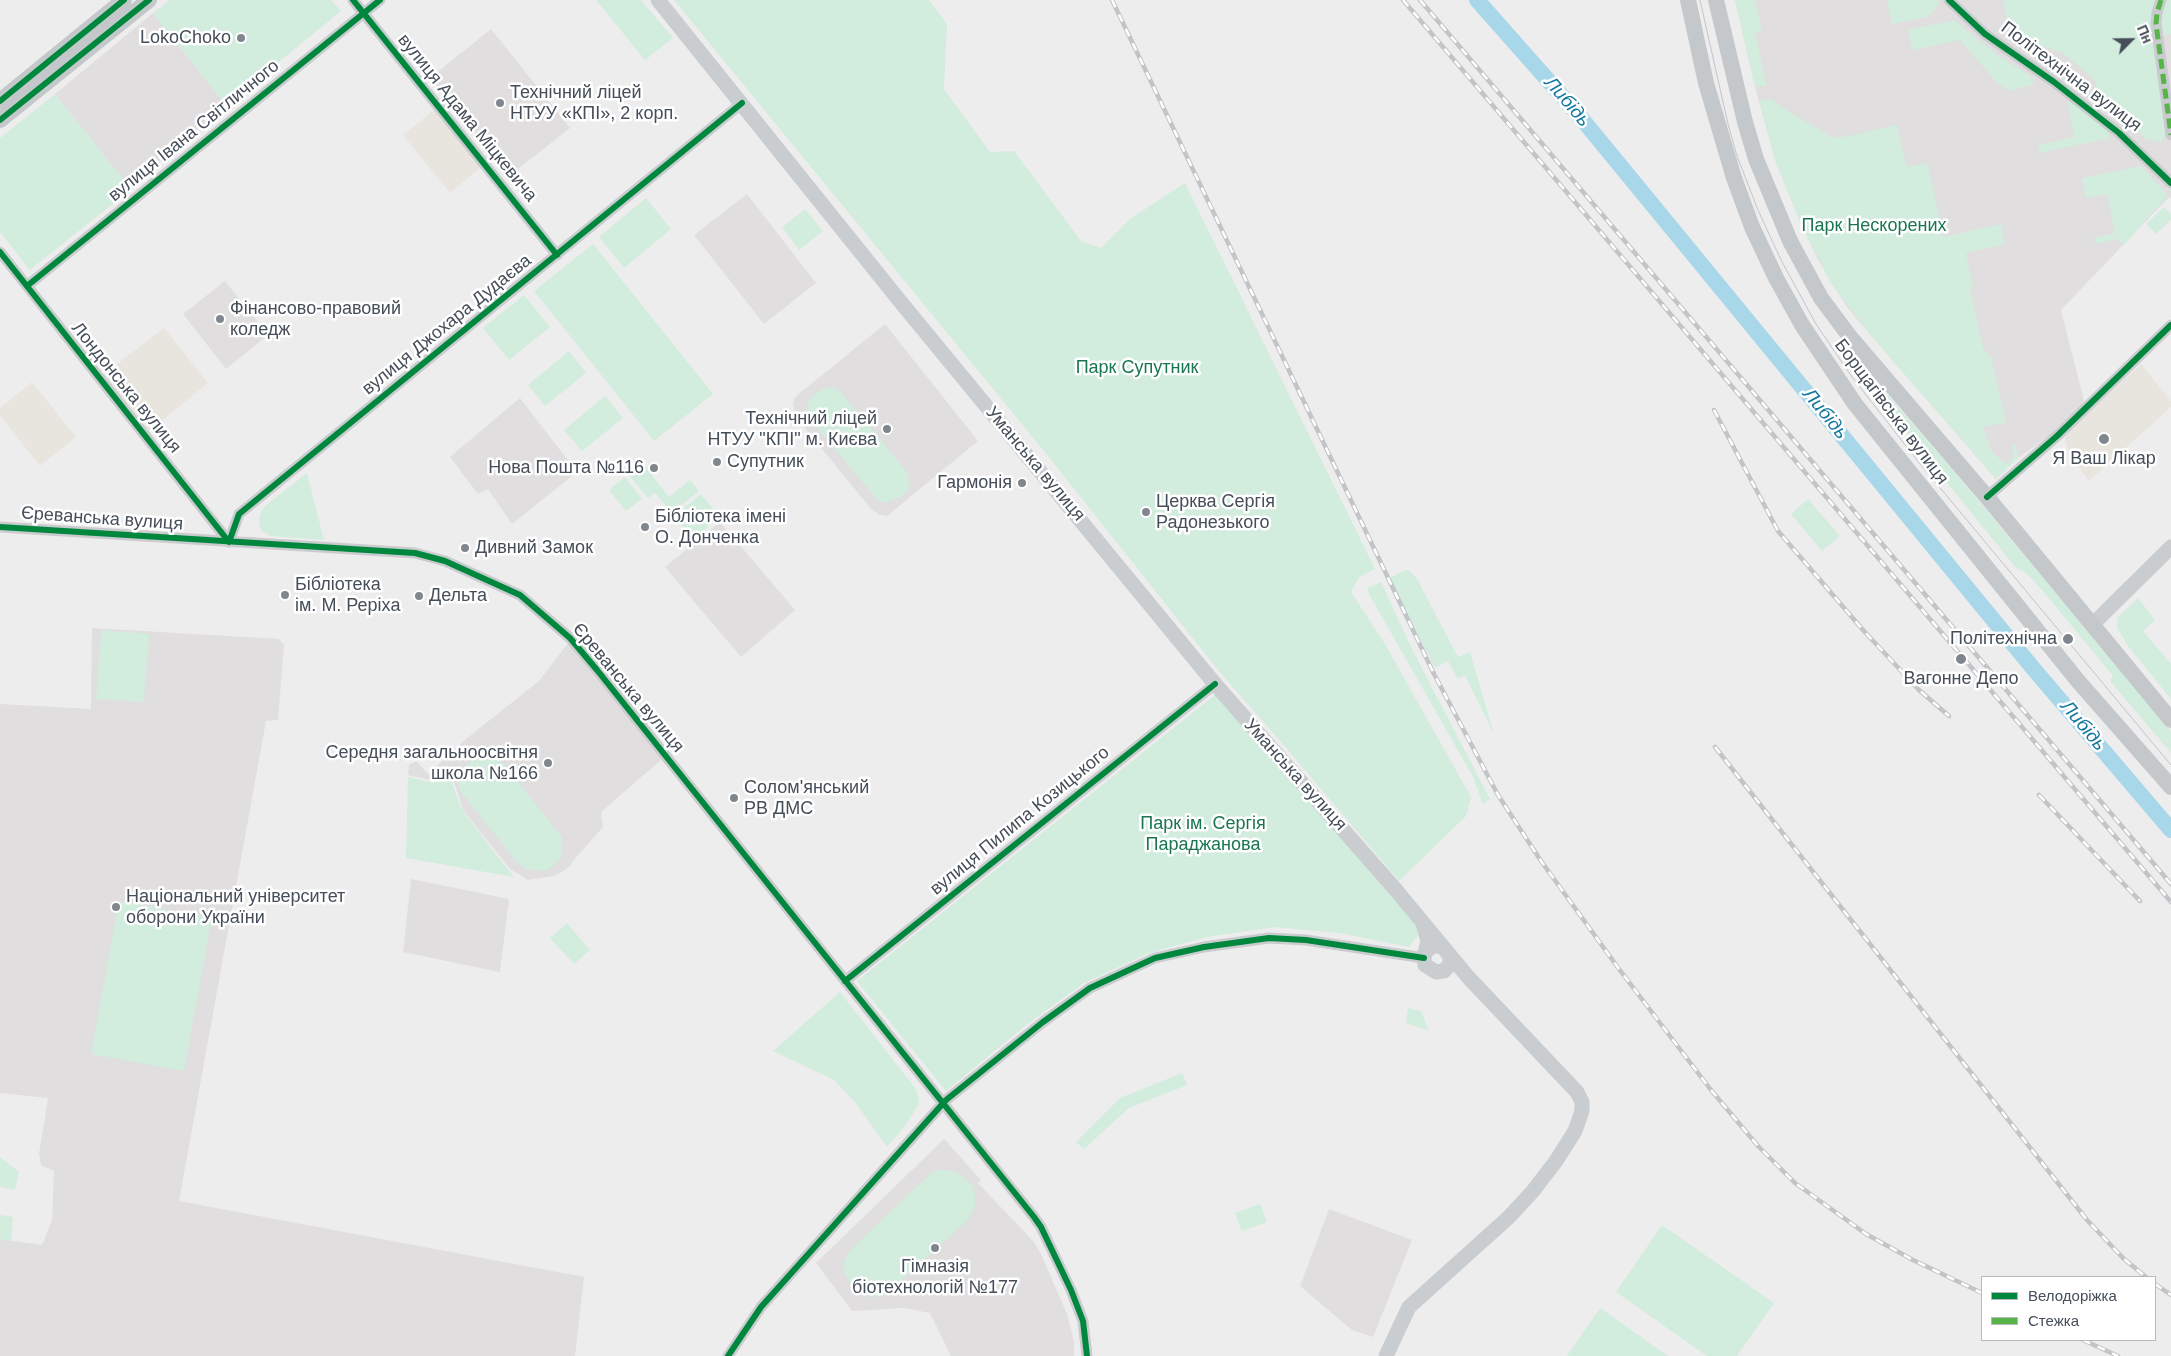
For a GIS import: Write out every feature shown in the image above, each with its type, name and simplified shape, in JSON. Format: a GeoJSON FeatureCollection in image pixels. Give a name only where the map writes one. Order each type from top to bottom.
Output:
{"type":"FeatureCollection","features":[{"type":"Feature","properties":{"kind":"main road"},"geometry":{"type":"LineString","coordinates":[[0,101],[124,0]]}},
{"type":"Feature","properties":{"kind":"main road"},"geometry":{"type":"LineString","coordinates":[[0,120],[149,0]]}},
{"type":"Feature","properties":{"kind":"main road","name":"Борщагівська вулиця"},"geometry":{"type":"LineString","coordinates":[[1688,0],[1713,108],[1734,178],[1752,226],[1776,278],[1802,325],[1855,404],[2078,681],[2171,787]]}},
{"type":"Feature","properties":{"kind":"main road","name":"Борщагівська вулиця"},"geometry":{"type":"LineString","coordinates":[[1716,0],[1745,122],[1769,195],[1790,241],[1821,298],[1850,337],[1987,497],[2171,720]]}},
{"type":"Feature","properties":{"kind":"street","name":"вулиця Адама Міцкевича"},"geometry":{"type":"LineString","coordinates":[[353,0],[557,255]]}},
{"type":"Feature","properties":{"kind":"street","name":"вулиця Івана Світличного"},"geometry":{"type":"LineString","coordinates":[[27,286],[380,0]]}},
{"type":"Feature","properties":{"kind":"street","name":"Уманська вулиця"},"geometry":{"type":"LineString","coordinates":[[658,0],[899,300],[1215,684],[1422,920],[1468,976],[1577,1092],[1582,1102],[1582,1111],[1575,1132],[1556,1161],[1509,1216],[1409,1307],[1386,1356]]}},
{"type":"Feature","properties":{"kind":"street","name":"Політехнічна вулиця"},"geometry":{"type":"LineString","coordinates":[[1949,0],[1985,34],[2067,92],[2119,133],[2171,183]]}},
{"type":"Feature","properties":{"kind":"street"},"geometry":{"type":"LineString","coordinates":[[2161,0],[2156,24],[2171,135]]}},
{"type":"Feature","properties":{"kind":"street","name":"вулиця Джохара Дудаєва"},"geometry":{"type":"LineString","coordinates":[[229,542],[238,514],[742,103]]}},
{"type":"Feature","properties":{"kind":"street","name":"Лондонська вулиця"},"geometry":{"type":"LineString","coordinates":[[0,252],[229,542]]}},
{"type":"Feature","properties":{"kind":"street"},"geometry":{"type":"LineString","coordinates":[[1987,497],[2057,436],[2171,325]]}},
{"type":"Feature","properties":{"kind":"street","name":"Єреванська вулиця"},"geometry":{"type":"LineString","coordinates":[[0,527],[415,553],[444,561],[520,595],[570,638],[735,841],[1041,1227],[1083,1321],[1087,1356]]}},
{"type":"Feature","properties":{"kind":"street"},"geometry":{"type":"LineString","coordinates":[[2092,625],[2171,546]]}},
{"type":"Feature","properties":{"kind":"street","name":"вулиця Пилипа Козицького"},"geometry":{"type":"LineString","coordinates":[[845,981],[1215,684]]}},
{"type":"Feature","properties":{"kind":"street","name":"Уманська вулиця"},"geometry":{"type":"LineString","coordinates":[[1422,920],[1427,932],[1428,941],[1424,955]]}},
{"type":"Feature","properties":{"kind":"street"},"geometry":{"type":"LineString","coordinates":[[728,1356],[761,1308],[942,1104],[1036,1028],[1090,988],[1155,958],[1204,947],[1269,938],[1306,940],[1424,955]]}},
{"type":"Feature","properties":{"kind":"street"},"geometry":{"type":"LineString","coordinates":[[1444,970],[1450,964],[1449,952],[1438,945],[1429,948],[1424,955],[1425,965],[1432,971],[1444,970],[1468,976]]}},
{"type":"Feature","properties":{"kind":"shaded area"},"geometry":{"type":"Polygon","coordinates":[[[1735,0],[2171,0],[2171,198],[2169,197],[2061,310],[2084,401],[2082,407],[2059,429],[2018,458],[1996,479],[1847,307],[1818,260],[1776,163],[1755,87],[1735,0]]]}},
{"type":"Feature","properties":{"kind":"shaded area"},"geometry":{"type":"Polygon","coordinates":[[[153,13],[226,105],[131,186],[125,182],[55,94],[153,13]]]}},
{"type":"Feature","properties":{"kind":"shaded area","name":"Технічний ліцей НТУУ «КПІ», 2 корп."},"geometry":{"type":"Polygon","coordinates":[[[491,29],[570,128],[509,176],[430,78],[491,29]]]}},
{"type":"Feature","properties":{"kind":"shaded area"},"geometry":{"type":"Polygon","coordinates":[[[434,110],[481,167],[450,193],[403,135],[434,110]]]}},
{"type":"Feature","properties":{"kind":"shaded area"},"geometry":{"type":"Polygon","coordinates":[[[747,194],[816,283],[764,324],[694,235],[747,194]]]}},
{"type":"Feature","properties":{"kind":"shaded area"},"geometry":{"type":"Polygon","coordinates":[[[225,281],[268,335],[226,369],[183,314],[225,281]]]}},
{"type":"Feature","properties":{"kind":"shaded area","name":"Технічний ліцей НТУУ \"КПІ\" м. Києва"},"geometry":{"type":"Polygon","coordinates":[[[885,324],[978,441],[887,516],[880,515],[871,509],[796,417],[793,403],[795,397],[885,324]]]}},
{"type":"Feature","properties":{"kind":"shaded area"},"geometry":{"type":"Polygon","coordinates":[[[164,328],[208,383],[148,432],[102,376],[164,328]]]}},
{"type":"Feature","properties":{"kind":"shaded area"},"geometry":{"type":"Polygon","coordinates":[[[2141,364],[2171,401],[2171,407],[2089,481],[2069,453],[2064,435],[2141,364]]]}},
{"type":"Feature","properties":{"kind":"shaded area"},"geometry":{"type":"Polygon","coordinates":[[[32,382],[76,437],[40,466],[0,415],[0,408],[32,382]]]}},
{"type":"Feature","properties":{"kind":"shaded area"},"geometry":{"type":"Polygon","coordinates":[[[520,398],[577,472],[512,524],[488,489],[478,494],[450,457],[520,398]]]}},
{"type":"Feature","properties":{"kind":"shaded area"},"geometry":{"type":"Polygon","coordinates":[[[720,522],[795,610],[741,657],[665,567],[720,522]]]}},
{"type":"Feature","properties":{"kind":"shaded area","name":"Національний університет оборони України"},"geometry":{"type":"Polygon","coordinates":[[[92,628],[279,639],[284,645],[278,720],[266,721],[179,1201],[584,1277],[575,1356],[0,1356],[0,1239],[42,1245],[52,1220],[54,1171],[41,1165],[39,1154],[48,1098],[0,1093],[0,704],[91,709],[92,628]]]}},
{"type":"Feature","properties":{"kind":"shaded area","name":"Середня загальноосвітня школа №166"},"geometry":{"type":"Polygon","coordinates":[[[568,643],[662,759],[601,812],[603,827],[568,868],[554,876],[528,880],[510,869],[463,810],[452,775],[435,781],[408,775],[409,765],[416,761],[428,774],[466,739],[539,681],[568,643]]]}},
{"type":"Feature","properties":{"kind":"shaded area"},"geometry":{"type":"Polygon","coordinates":[[[411,879],[509,899],[500,972],[403,952],[411,879]]]}},
{"type":"Feature","properties":{"kind":"shaded area","name":"Гімназія біотехнологій №177"},"geometry":{"type":"Polygon","coordinates":[[[944,1139],[981,1180],[978,1183],[1034,1242],[1067,1314],[1074,1342],[1074,1356],[951,1356],[930,1313],[904,1308],[852,1311],[816,1263],[944,1139]]]}},
{"type":"Feature","properties":{"kind":"shaded area"},"geometry":{"type":"Polygon","coordinates":[[[1329,1209],[1412,1240],[1373,1337],[1352,1330],[1300,1286],[1329,1209]]]}},
{"type":"Feature","properties":{"kind":"green space","name":"LokoChoko"},"geometry":{"type":"Polygon","coordinates":[[[170,0],[331,0],[341,11],[226,105],[153,13],[170,0]]]}},
{"type":"Feature","properties":{"kind":"green space"},"geometry":{"type":"Polygon","coordinates":[[[596,0],[641,0],[673,38],[645,60],[596,0]]]}},
{"type":"Feature","properties":{"kind":"green space","name":"Парк Супутник"},"geometry":{"type":"Polygon","coordinates":[[[674,0],[929,0],[947,24],[944,89],[990,152],[1014,151],[1081,241],[1101,248],[1130,219],[1185,183],[1375,569],[1359,577],[1351,592],[1385,644],[1471,797],[1466,816],[1399,881],[1218,670],[1044,451],[674,0]]]}},
{"type":"Feature","properties":{"kind":"green space"},"geometry":{"type":"Polygon","coordinates":[[[1735,0],[1755,0],[1762,30],[1755,32],[1766,85],[1755,87],[1735,0]]]}},
{"type":"Feature","properties":{"kind":"green space"},"geometry":{"type":"Polygon","coordinates":[[[1887,0],[1937,0],[1939,2],[1936,9],[1927,17],[1892,24],[1887,0]]]}},
{"type":"Feature","properties":{"kind":"green space"},"geometry":{"type":"Polygon","coordinates":[[[2003,0],[2171,0],[2171,34],[2163,36],[2171,128],[2161,142],[2146,139],[2098,90],[2094,79],[2063,53],[2011,36],[2003,0]]]}},
{"type":"Feature","properties":{"kind":"green space"},"geometry":{"type":"Polygon","coordinates":[[[1954,20],[1999,56],[2033,78],[2034,84],[2009,91],[1996,82],[1960,40],[1912,50],[1908,30],[1954,20]]]}},
{"type":"Feature","properties":{"kind":"green space"},"geometry":{"type":"Polygon","coordinates":[[[55,94],[131,189],[30,270],[0,232],[0,138],[55,94]]]}},
{"type":"Feature","properties":{"kind":"green space","name":"Парк Нескорених"},"geometry":{"type":"Polygon","coordinates":[[[1771,99],[1789,112],[1832,137],[1844,137],[1897,125],[1907,167],[1927,163],[1944,237],[2001,224],[2005,244],[1966,253],[1973,285],[1970,288],[1983,349],[1991,357],[2006,423],[1983,427],[1992,452],[2006,464],[2014,456],[2011,446],[2015,445],[2018,454],[2018,458],[1996,479],[1873,338],[1832,285],[1801,225],[1776,163],[1759,101],[1771,99]]]}},
{"type":"Feature","properties":{"kind":"green space"},"geometry":{"type":"Polygon","coordinates":[[[2073,101],[2108,130],[2109,138],[2040,153],[2038,145],[2074,137],[2068,102],[2073,101]]]}},
{"type":"Feature","properties":{"kind":"green space"},"geometry":{"type":"Polygon","coordinates":[[[2141,166],[2168,195],[2124,245],[2117,239],[2095,244],[2094,238],[2115,233],[2107,194],[2086,198],[2082,178],[2141,166]]]}},
{"type":"Feature","properties":{"kind":"green space"},"geometry":{"type":"Polygon","coordinates":[[[646,198],[671,229],[624,268],[599,237],[646,198]]]}},
{"type":"Feature","properties":{"kind":"green space"},"geometry":{"type":"Polygon","coordinates":[[[2164,207],[2171,214],[2171,220],[2156,234],[2146,224],[2164,207]]]}},
{"type":"Feature","properties":{"kind":"green space"},"geometry":{"type":"Polygon","coordinates":[[[805,209],[823,231],[799,250],[782,227],[805,209]]]}},
{"type":"Feature","properties":{"kind":"green space"},"geometry":{"type":"Polygon","coordinates":[[[593,244],[713,394],[654,441],[534,291],[593,244]]]}},
{"type":"Feature","properties":{"kind":"green space"},"geometry":{"type":"Polygon","coordinates":[[[524,295],[550,327],[509,360],[483,328],[524,295]]]}},
{"type":"Feature","properties":{"kind":"green space"},"geometry":{"type":"Polygon","coordinates":[[[1836,340],[1840,340],[1953,470],[2171,731],[2171,753],[2110,681],[2113,676],[2043,591],[2025,572],[2016,568],[1853,365],[1836,340]]]}},
{"type":"Feature","properties":{"kind":"green space"},"geometry":{"type":"Polygon","coordinates":[[[569,351],[586,373],[545,406],[528,385],[569,351]]]}},
{"type":"Feature","properties":{"kind":"green space"},"geometry":{"type":"Polygon","coordinates":[[[826,388],[834,388],[841,392],[908,473],[909,489],[902,496],[885,503],[877,500],[810,419],[807,410],[808,402],[816,393],[826,388]]]}},
{"type":"Feature","properties":{"kind":"green space"},"geometry":{"type":"Polygon","coordinates":[[[605,396],[623,418],[582,451],[564,430],[605,396]]]}},
{"type":"Feature","properties":{"kind":"green space"},"geometry":{"type":"Polygon","coordinates":[[[642,463],[669,497],[690,480],[699,491],[672,513],[655,493],[648,498],[628,474],[642,463]]]}},
{"type":"Feature","properties":{"kind":"green space"},"geometry":{"type":"Polygon","coordinates":[[[307,473],[324,540],[271,536],[262,531],[259,525],[259,517],[265,506],[307,473]]]}},
{"type":"Feature","properties":{"kind":"green space"},"geometry":{"type":"Polygon","coordinates":[[[625,477],[642,499],[626,511],[609,490],[625,477]]]}},
{"type":"Feature","properties":{"kind":"green space"},"geometry":{"type":"Polygon","coordinates":[[[701,494],[720,517],[693,539],[674,516],[701,494]]]}},
{"type":"Feature","properties":{"kind":"green space"},"geometry":{"type":"Polygon","coordinates":[[[1808,499],[1840,536],[1822,551],[1791,514],[1808,499]]]}},
{"type":"Feature","properties":{"kind":"green space"},"geometry":{"type":"Polygon","coordinates":[[[1405,570],[1410,571],[1417,579],[1458,657],[1470,652],[1494,734],[1465,675],[1458,679],[1448,661],[1435,668],[1389,578],[1405,570]]]}},
{"type":"Feature","properties":{"kind":"green space"},"geometry":{"type":"Polygon","coordinates":[[[1381,582],[1412,649],[1490,799],[1483,804],[1473,777],[1369,594],[1367,588],[1381,582]]]}},
{"type":"Feature","properties":{"kind":"green space"},"geometry":{"type":"Polygon","coordinates":[[[2138,598],[2155,620],[2143,631],[2171,664],[2171,699],[2128,646],[2117,627],[2117,618],[2138,598]]]}},
{"type":"Feature","properties":{"kind":"green space"},"geometry":{"type":"Polygon","coordinates":[[[101,630],[149,634],[144,702],[96,699],[101,630]]]}},
{"type":"Feature","properties":{"kind":"green space","name":"Парк ім. Сергія Параджанова"},"geometry":{"type":"Polygon","coordinates":[[[1216,694],[1422,930],[1409,947],[1339,933],[1275,927],[1207,937],[1149,953],[1084,983],[1026,1025],[946,1091],[857,981],[1216,694]]]}},
{"type":"Feature","properties":{"kind":"green space"},"geometry":{"type":"Polygon","coordinates":[[[487,755],[496,758],[504,764],[562,837],[562,857],[555,865],[544,871],[525,869],[516,861],[459,790],[458,780],[461,770],[477,756],[487,755]]]}},
{"type":"Feature","properties":{"kind":"green space"},"geometry":{"type":"Polygon","coordinates":[[[408,777],[434,783],[450,777],[462,810],[514,877],[406,858],[408,777]]]}},
{"type":"Feature","properties":{"kind":"green space"},"geometry":{"type":"Polygon","coordinates":[[[119,901],[212,918],[184,1071],[91,1054],[119,901]]]}},
{"type":"Feature","properties":{"kind":"green space"},"geometry":{"type":"Polygon","coordinates":[[[567,923],[590,950],[574,964],[550,938],[567,923]]]}},
{"type":"Feature","properties":{"kind":"green space"},"geometry":{"type":"Polygon","coordinates":[[[840,992],[915,1088],[918,1095],[919,1104],[905,1126],[887,1147],[855,1102],[834,1080],[773,1051],[840,992]]]}},
{"type":"Feature","properties":{"kind":"green space"},"geometry":{"type":"Polygon","coordinates":[[[1408,1008],[1421,1011],[1429,1031],[1406,1023],[1408,1008]]]}},
{"type":"Feature","properties":{"kind":"green space"},"geometry":{"type":"Polygon","coordinates":[[[1182,1073],[1187,1085],[1129,1108],[1084,1149],[1076,1142],[1120,1098],[1182,1073]]]}},
{"type":"Feature","properties":{"kind":"green space"},"geometry":{"type":"Polygon","coordinates":[[[0,1157],[19,1172],[15,1190],[0,1187],[0,1157]]]}},
{"type":"Feature","properties":{"kind":"green space"},"geometry":{"type":"Polygon","coordinates":[[[940,1170],[953,1171],[963,1176],[972,1185],[975,1205],[969,1219],[884,1296],[873,1297],[852,1289],[844,1271],[844,1262],[849,1251],[932,1172],[940,1170]]]}},
{"type":"Feature","properties":{"kind":"green space"},"geometry":{"type":"Polygon","coordinates":[[[1260,1204],[1267,1222],[1242,1231],[1235,1213],[1260,1204]]]}},
{"type":"Feature","properties":{"kind":"green space"},"geometry":{"type":"Polygon","coordinates":[[[0,1215],[13,1217],[11,1241],[0,1239],[0,1215]]]}},
{"type":"Feature","properties":{"kind":"green space"},"geometry":{"type":"Polygon","coordinates":[[[1662,1225],[1774,1303],[1737,1356],[1707,1356],[1616,1292],[1662,1225]]]}},
{"type":"Feature","properties":{"kind":"green space"},"geometry":{"type":"Polygon","coordinates":[[[1600,1308],[1668,1356],[1567,1356],[1600,1308]]]}},
{"type":"Feature","properties":{"kind":"waterway","name":"Либідь"},"geometry":{"type":"LineString","coordinates":[[1477,0],[1577,113],[2032,667],[2171,830]]}},
{"type":"Feature","properties":{"kind":"tram line"},"geometry":{"type":"LineString","coordinates":[[1700,0],[1737,156],[1758,210],[1781,260],[1816,324],[1852,377],[1921,465],[2171,765]]}},
{"type":"Feature","properties":{"kind":"railway"},"geometry":{"type":"LineString","coordinates":[[1112,0],[1434,674],[1498,795],[1541,861],[1619,969],[1711,1090],[1758,1146],[1795,1183],[1866,1234],[1913,1260],[1981,1293]]}},
{"type":"Feature","properties":{"kind":"railway"},"geometry":{"type":"LineString","coordinates":[[1403,0],[2171,902]]}},
{"type":"Feature","properties":{"kind":"railway"},"geometry":{"type":"LineString","coordinates":[[1420,0],[2171,884]]}},
{"type":"Feature","properties":{"kind":"railway"},"geometry":{"type":"LineString","coordinates":[[1714,410],[1778,531],[1863,630],[1919,690],[1949,716]]}},
{"type":"Feature","properties":{"kind":"railway"},"geometry":{"type":"LineString","coordinates":[[1715,747],[2087,1220],[2124,1259],[2145,1276]]}},
{"type":"Feature","properties":{"kind":"railway"},"geometry":{"type":"LineString","coordinates":[[2039,795],[2140,901]]}},
{"type":"Feature","properties":{"kind":"railway"},"geometry":{"type":"LineString","coordinates":[[2156,1285],[2171,1295]]}},
{"type":"Feature","properties":{"kind":"railway"},"geometry":{"type":"LineString","coordinates":[[2085,1341],[2118,1356]]}},
{"type":"Feature","properties":{"kind":"marked path"},"geometry":{"type":"LineString","coordinates":[[2161,0],[2156,24],[2171,135]]}},
{"type":"Feature","properties":{"kind":"cycle path"},"geometry":{"type":"LineString","coordinates":[[0,101],[124,0]]}},
{"type":"Feature","properties":{"kind":"cycle path"},"geometry":{"type":"LineString","coordinates":[[0,120],[149,0]]}},
{"type":"Feature","properties":{"kind":"cycle path"},"geometry":{"type":"LineString","coordinates":[[353,0],[557,255]]}},
{"type":"Feature","properties":{"kind":"cycle path"},"geometry":{"type":"LineString","coordinates":[[27,286],[380,0]]}},
{"type":"Feature","properties":{"kind":"cycle path"},"geometry":{"type":"LineString","coordinates":[[1949,0],[1985,34],[2054,82],[2119,133],[2171,183]]}},
{"type":"Feature","properties":{"kind":"cycle path"},"geometry":{"type":"LineString","coordinates":[[229,542],[239,514],[742,103]]}},
{"type":"Feature","properties":{"kind":"cycle path"},"geometry":{"type":"LineString","coordinates":[[0,252],[229,542]]}},
{"type":"Feature","properties":{"kind":"cycle path"},"geometry":{"type":"LineString","coordinates":[[1987,497],[2057,436],[2171,325]]}},
{"type":"Feature","properties":{"kind":"cycle path"},"geometry":{"type":"LineString","coordinates":[[0,527],[415,553],[445,561],[520,595],[570,638],[597,670],[1034,1217],[1041,1227],[1071,1290],[1083,1321],[1087,1356]]}},
{"type":"Feature","properties":{"kind":"cycle path"},"geometry":{"type":"LineString","coordinates":[[845,981],[1215,684]]}},
{"type":"Feature","properties":{"kind":"cycle path"},"geometry":{"type":"LineString","coordinates":[[728,1356],[761,1307],[946,1100],[1043,1022],[1090,988],[1155,958],[1204,947],[1269,938],[1306,940],[1424,958]]}},
{"type":"Feature","properties":{"kind":"place","name":"LokoChoko"},"geometry":{"type":"Point","coordinates":[241,38]}},
{"type":"Feature","properties":{"kind":"place","name":"Технічний ліцей НТУУ «КПІ», 2 корп."},"geometry":{"type":"Point","coordinates":[500,103]}},
{"type":"Feature","properties":{"kind":"place","name":"Фінансово-правовий коледж"},"geometry":{"type":"Point","coordinates":[220,319]}},
{"type":"Feature","properties":{"kind":"place","name":"Технічний ліцей НТУУ \"КПІ\" м. Києва"},"geometry":{"type":"Point","coordinates":[887,429]}},
{"type":"Feature","properties":{"kind":"place","name":"Я Ваш Лікар"},"geometry":{"type":"Point","coordinates":[2104,439]}},
{"type":"Feature","properties":{"kind":"place","name":"Супутник"},"geometry":{"type":"Point","coordinates":[717,462]}},
{"type":"Feature","properties":{"kind":"place","name":"Нова Пошта №116"},"geometry":{"type":"Point","coordinates":[654,468]}},
{"type":"Feature","properties":{"kind":"place","name":"Гармонія"},"geometry":{"type":"Point","coordinates":[1022,483]}},
{"type":"Feature","properties":{"kind":"place","name":"Церква Сергія Радонезького"},"geometry":{"type":"Point","coordinates":[1146,512]}},
{"type":"Feature","properties":{"kind":"place","name":"Бібліотека імені О. Донченка"},"geometry":{"type":"Point","coordinates":[645,527]}},
{"type":"Feature","properties":{"kind":"place","name":"Дивний Замок"},"geometry":{"type":"Point","coordinates":[465,548]}},
{"type":"Feature","properties":{"kind":"place","name":"Бібліотека ім. М. Реріха"},"geometry":{"type":"Point","coordinates":[285,595]}},
{"type":"Feature","properties":{"kind":"place","name":"Дельта"},"geometry":{"type":"Point","coordinates":[419,596]}},
{"type":"Feature","properties":{"kind":"place","name":"Політехнічна"},"geometry":{"type":"Point","coordinates":[2068,639]}},
{"type":"Feature","properties":{"kind":"place","name":"Вагонне Депо"},"geometry":{"type":"Point","coordinates":[1961,659]}},
{"type":"Feature","properties":{"kind":"place","name":"Середня загальноосвітня школа №166"},"geometry":{"type":"Point","coordinates":[548,763]}},
{"type":"Feature","properties":{"kind":"place","name":"Солом'янський РВ ДМС"},"geometry":{"type":"Point","coordinates":[734,798]}},
{"type":"Feature","properties":{"kind":"place","name":"Національний університет оборони України"},"geometry":{"type":"Point","coordinates":[116,907]}},
{"type":"Feature","properties":{"kind":"place","name":"Гімназія біотехнологій №177"},"geometry":{"type":"Point","coordinates":[935,1248]}}]}
